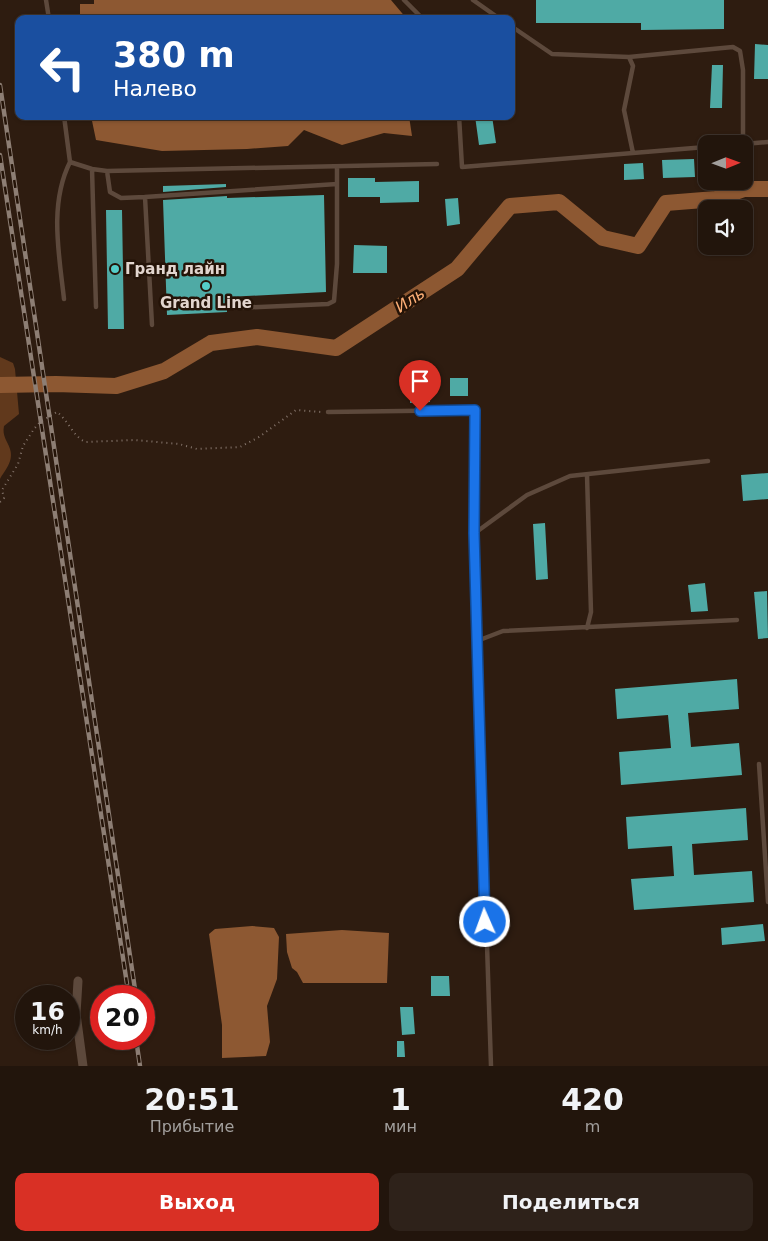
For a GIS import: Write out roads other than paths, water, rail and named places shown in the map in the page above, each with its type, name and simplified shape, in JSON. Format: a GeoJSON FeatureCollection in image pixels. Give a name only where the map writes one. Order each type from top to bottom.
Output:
{"type":"FeatureCollection","features":[{"type":"Feature","properties":{"kind":"street"},"geometry":{"type":"LineString","coordinates":[[78,981],[76,1014],[83,1066]]}},
{"type":"Feature","properties":{"kind":"lane"},"geometry":{"type":"LineString","coordinates":[[46,0],[48,15]]}},
{"type":"Feature","properties":{"kind":"lane"},"geometry":{"type":"LineString","coordinates":[[404,0],[419,15]]}},
{"type":"Feature","properties":{"kind":"lane"},"geometry":{"type":"LineString","coordinates":[[473,0],[494,15]]}},
{"type":"Feature","properties":{"kind":"lane"},"geometry":{"type":"LineString","coordinates":[[515,29],[552,54],[629,57],[733,46],[740,51],[743,70],[743,135]]}},
{"type":"Feature","properties":{"kind":"lane"},"geometry":{"type":"LineString","coordinates":[[629,57],[633,66],[624,110],[633,153]]}},
{"type":"Feature","properties":{"kind":"lane"},"geometry":{"type":"LineString","coordinates":[[64,299],[56,233],[62,178],[70,162],[65,120]]}},
{"type":"Feature","properties":{"kind":"lane"},"geometry":{"type":"LineString","coordinates":[[459,120],[462,167],[698,148]]}},
{"type":"Feature","properties":{"kind":"lane"},"geometry":{"type":"LineString","coordinates":[[753,143],[768,142]]}},
{"type":"Feature","properties":{"kind":"lane"},"geometry":{"type":"LineString","coordinates":[[70,162],[92,169],[107,170],[437,164]]}},
{"type":"Feature","properties":{"kind":"lane"},"geometry":{"type":"LineString","coordinates":[[234,308],[328,304],[334,301],[338,264],[337,167]]}},
{"type":"Feature","properties":{"kind":"lane"},"geometry":{"type":"LineString","coordinates":[[92,169],[96,307]]}},
{"type":"Feature","properties":{"kind":"lane"},"geometry":{"type":"LineString","coordinates":[[107,170],[110,192],[121,198],[337,184]]}},
{"type":"Feature","properties":{"kind":"lane"},"geometry":{"type":"LineString","coordinates":[[145,197],[152,325]]}},
{"type":"Feature","properties":{"kind":"lane"},"geometry":{"type":"LineString","coordinates":[[328,412],[475,410],[474,533],[491,1066]]}},
{"type":"Feature","properties":{"kind":"lane"},"geometry":{"type":"LineString","coordinates":[[474,533],[527,495],[570,476],[708,461]]}},
{"type":"Feature","properties":{"kind":"lane"},"geometry":{"type":"LineString","coordinates":[[587,475],[591,612],[587,628]]}},
{"type":"Feature","properties":{"kind":"lane"},"geometry":{"type":"LineString","coordinates":[[477,641],[503,630],[587,628],[737,620]]}},
{"type":"Feature","properties":{"kind":"lane"},"geometry":{"type":"LineString","coordinates":[[759,764],[768,902]]}},
{"type":"Feature","properties":{"kind":"waterway","name":"Иль"},"geometry":{"type":"LineString","coordinates":[[0,385],[116,386],[164,371],[211,343],[257,337],[336,348],[457,269],[510,206],[559,202],[603,238],[638,246],[666,203],[716,199],[744,189],[768,189]]}},
{"type":"Feature","properties":{"kind":"railway"},"geometry":{"type":"LineString","coordinates":[[0,85],[134,985]]}},
{"type":"Feature","properties":{"kind":"railway"},"geometry":{"type":"LineString","coordinates":[[0,155],[127,984]]}},
{"type":"Feature","properties":{"kind":"railway"},"geometry":{"type":"LineString","coordinates":[[138,1050],[140,1066]]}},
{"type":"Feature","properties":{"kind":"place","name":"Гранд лайн"},"geometry":{"type":"Point","coordinates":[115,269]}},
{"type":"Feature","properties":{"kind":"place","name":"Grand Line"},"geometry":{"type":"Point","coordinates":[206,286]}}]}
